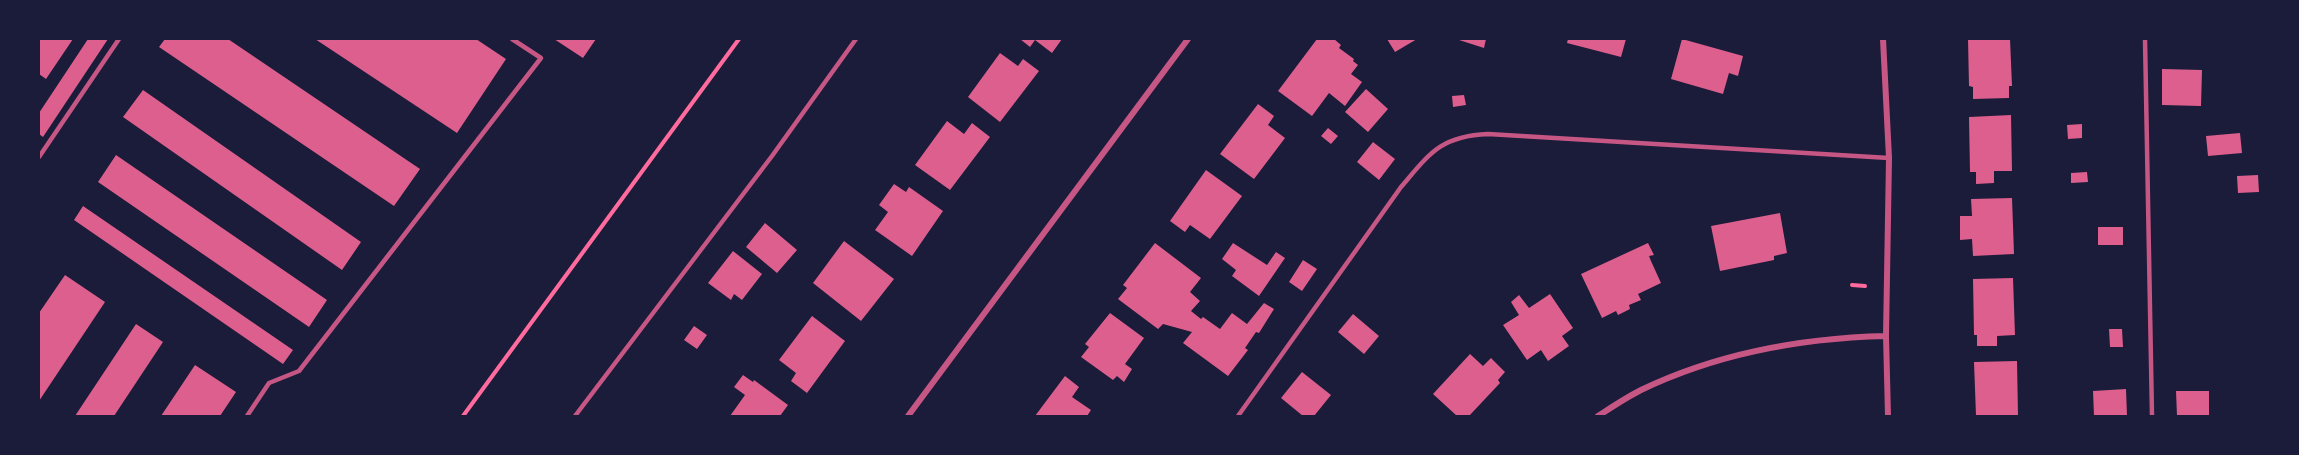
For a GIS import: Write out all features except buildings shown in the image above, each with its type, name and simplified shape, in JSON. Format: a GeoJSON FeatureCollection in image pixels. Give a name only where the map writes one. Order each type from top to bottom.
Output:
{"type":"FeatureCollection","features":[{"type":"Feature","properties":{"kind":"street"},"geometry":{"type":"LineString","coordinates":[[908,416],[1188,39]]}},
{"type":"Feature","properties":{"kind":"street"},"geometry":{"type":"LineString","coordinates":[[1883,39],[1889,158],[1886,336],[1888,416]]}},
{"type":"Feature","properties":{"kind":"street"},"geometry":{"type":"LineString","coordinates":[[1598,416],[1641,390],[1719,359],[1838,337],[1886,336]]}},
{"type":"Feature","properties":{"kind":"lane"},"geometry":{"type":"LineString","coordinates":[[39,158],[119,39]]}},
{"type":"Feature","properties":{"kind":"lane"},"geometry":{"type":"LineString","coordinates":[[247,416],[269,383],[299,371],[541,58],[512,39]]}},
{"type":"Feature","properties":{"kind":"lane"},"geometry":{"type":"LineString","coordinates":[[575,416],[772,156],[856,39]]}},
{"type":"Feature","properties":{"kind":"lane"},"geometry":{"type":"LineString","coordinates":[[2145,39],[2152,416]]}},
{"type":"Feature","properties":{"kind":"lane"},"geometry":{"type":"LineString","coordinates":[[1238,416],[1401,187],[1427,157],[1448,141],[1467,135],[1488,134],[1889,158]]}},
{"type":"Feature","properties":{"kind":"path"},"geometry":{"type":"LineString","coordinates":[[463,416],[739,39]]}},
{"type":"Feature","properties":{"kind":"path"},"geometry":{"type":"LineString","coordinates":[[1852,285],[1866,285]]}}]}
